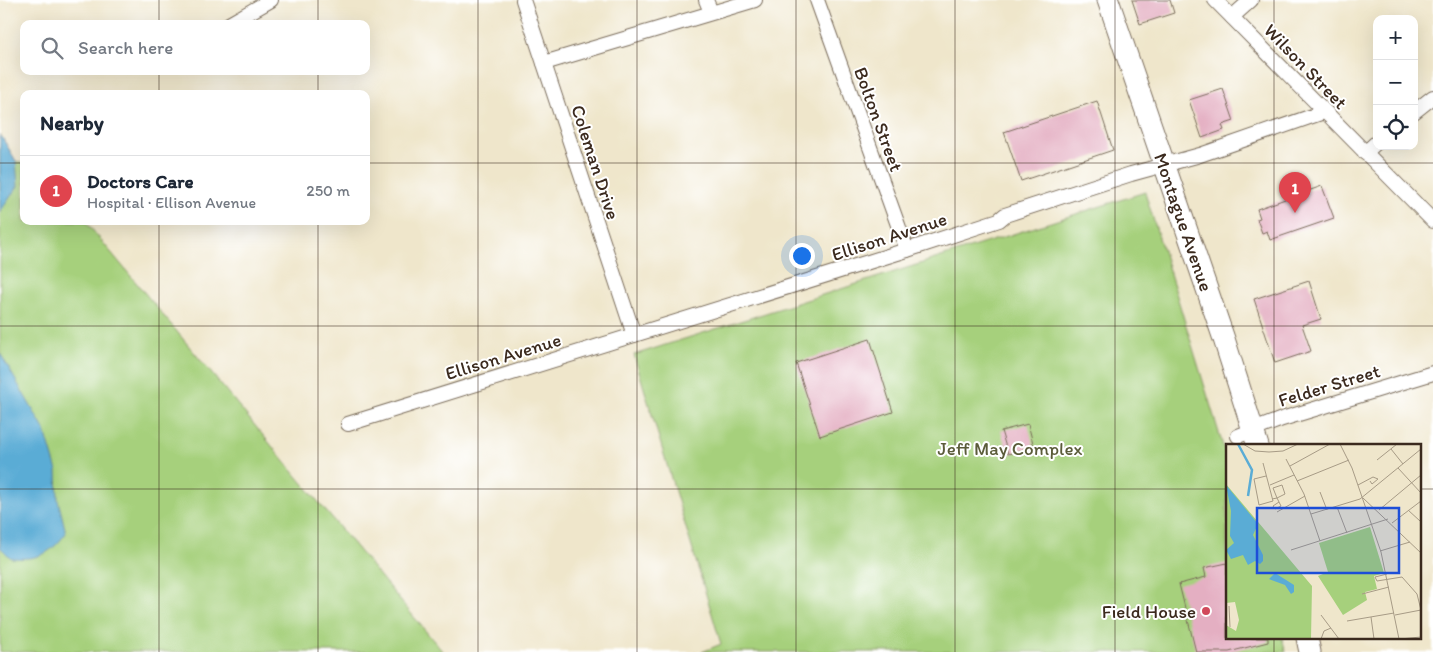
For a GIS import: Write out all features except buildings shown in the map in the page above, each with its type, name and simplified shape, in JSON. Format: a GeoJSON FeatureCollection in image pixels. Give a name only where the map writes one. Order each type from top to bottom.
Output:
{"type":"FeatureCollection","features":[{"type":"Feature","properties":{"kind":"main road","name":"Montague Avenue"},"geometry":{"type":"LineString","coordinates":[[1108,0],[1164,164],[1249,437]]}},
{"type":"Feature","properties":{"kind":"street"},"geometry":{"type":"LineString","coordinates":[[236,20],[270,0]]}},
{"type":"Feature","properties":{"kind":"street","name":"Coleman Drive"},"geometry":{"type":"LineString","coordinates":[[523,0],[634,335]]}},
{"type":"Feature","properties":{"kind":"street"},"geometry":{"type":"LineString","coordinates":[[544,63],[708,6],[755,0]]}},
{"type":"Feature","properties":{"kind":"street","name":"Bolton Street"},"geometry":{"type":"LineString","coordinates":[[816,0],[907,250]]}},
{"type":"Feature","properties":{"kind":"street","name":"Wilson Street"},"geometry":{"type":"LineString","coordinates":[[1215,0],[1433,221]]}},
{"type":"Feature","properties":{"kind":"street"},"geometry":{"type":"LineString","coordinates":[[1232,17],[1251,0]]}},
{"type":"Feature","properties":{"kind":"street"},"geometry":{"type":"LineString","coordinates":[[1418,109],[1433,97]]}},
{"type":"Feature","properties":{"kind":"street","name":"Ellison Avenue"},"geometry":{"type":"LineString","coordinates":[[348,424],[907,250],[999,220],[1005,215],[1090,186],[1210,152],[1324,112]]}},
{"type":"Feature","properties":{"kind":"street"},"geometry":{"type":"LineString","coordinates":[[1365,153],[1373,146]]}},
{"type":"Feature","properties":{"kind":"street","name":"Felder Street"},"geometry":{"type":"LineString","coordinates":[[1249,437],[1282,419],[1433,373]]}},
{"type":"Feature","properties":{"kind":"green space"},"geometry":{"type":"Polygon","coordinates":[[[0,134],[16,161],[20,162],[20,225],[88,225],[443,652],[0,652],[0,134]]]}},
{"type":"Feature","properties":{"kind":"green space","name":"Jeff May Complex"},"geometry":{"type":"Polygon","coordinates":[[[1145,192],[1226,456],[1226,640],[1283,640],[1286,652],[702,652],[721,644],[634,355],[1145,192]]]}},
{"type":"Feature","properties":{"kind":"water"},"geometry":{"type":"Polygon","coordinates":[[[0,134],[16,161],[18,186],[0,212],[0,134]]]}},
{"type":"Feature","properties":{"kind":"water"},"geometry":{"type":"Polygon","coordinates":[[[0,353],[45,431],[57,471],[58,500],[66,533],[48,551],[36,557],[11,558],[0,547],[0,353]]]}},
{"type":"Feature","properties":{"kind":"place","name":"Doctors Care"},"geometry":{"type":"Point","coordinates":[1295,213]}},
{"type":"Feature","properties":{"kind":"place","name":"Field House"},"geometry":{"type":"Point","coordinates":[1206,611]}}]}
